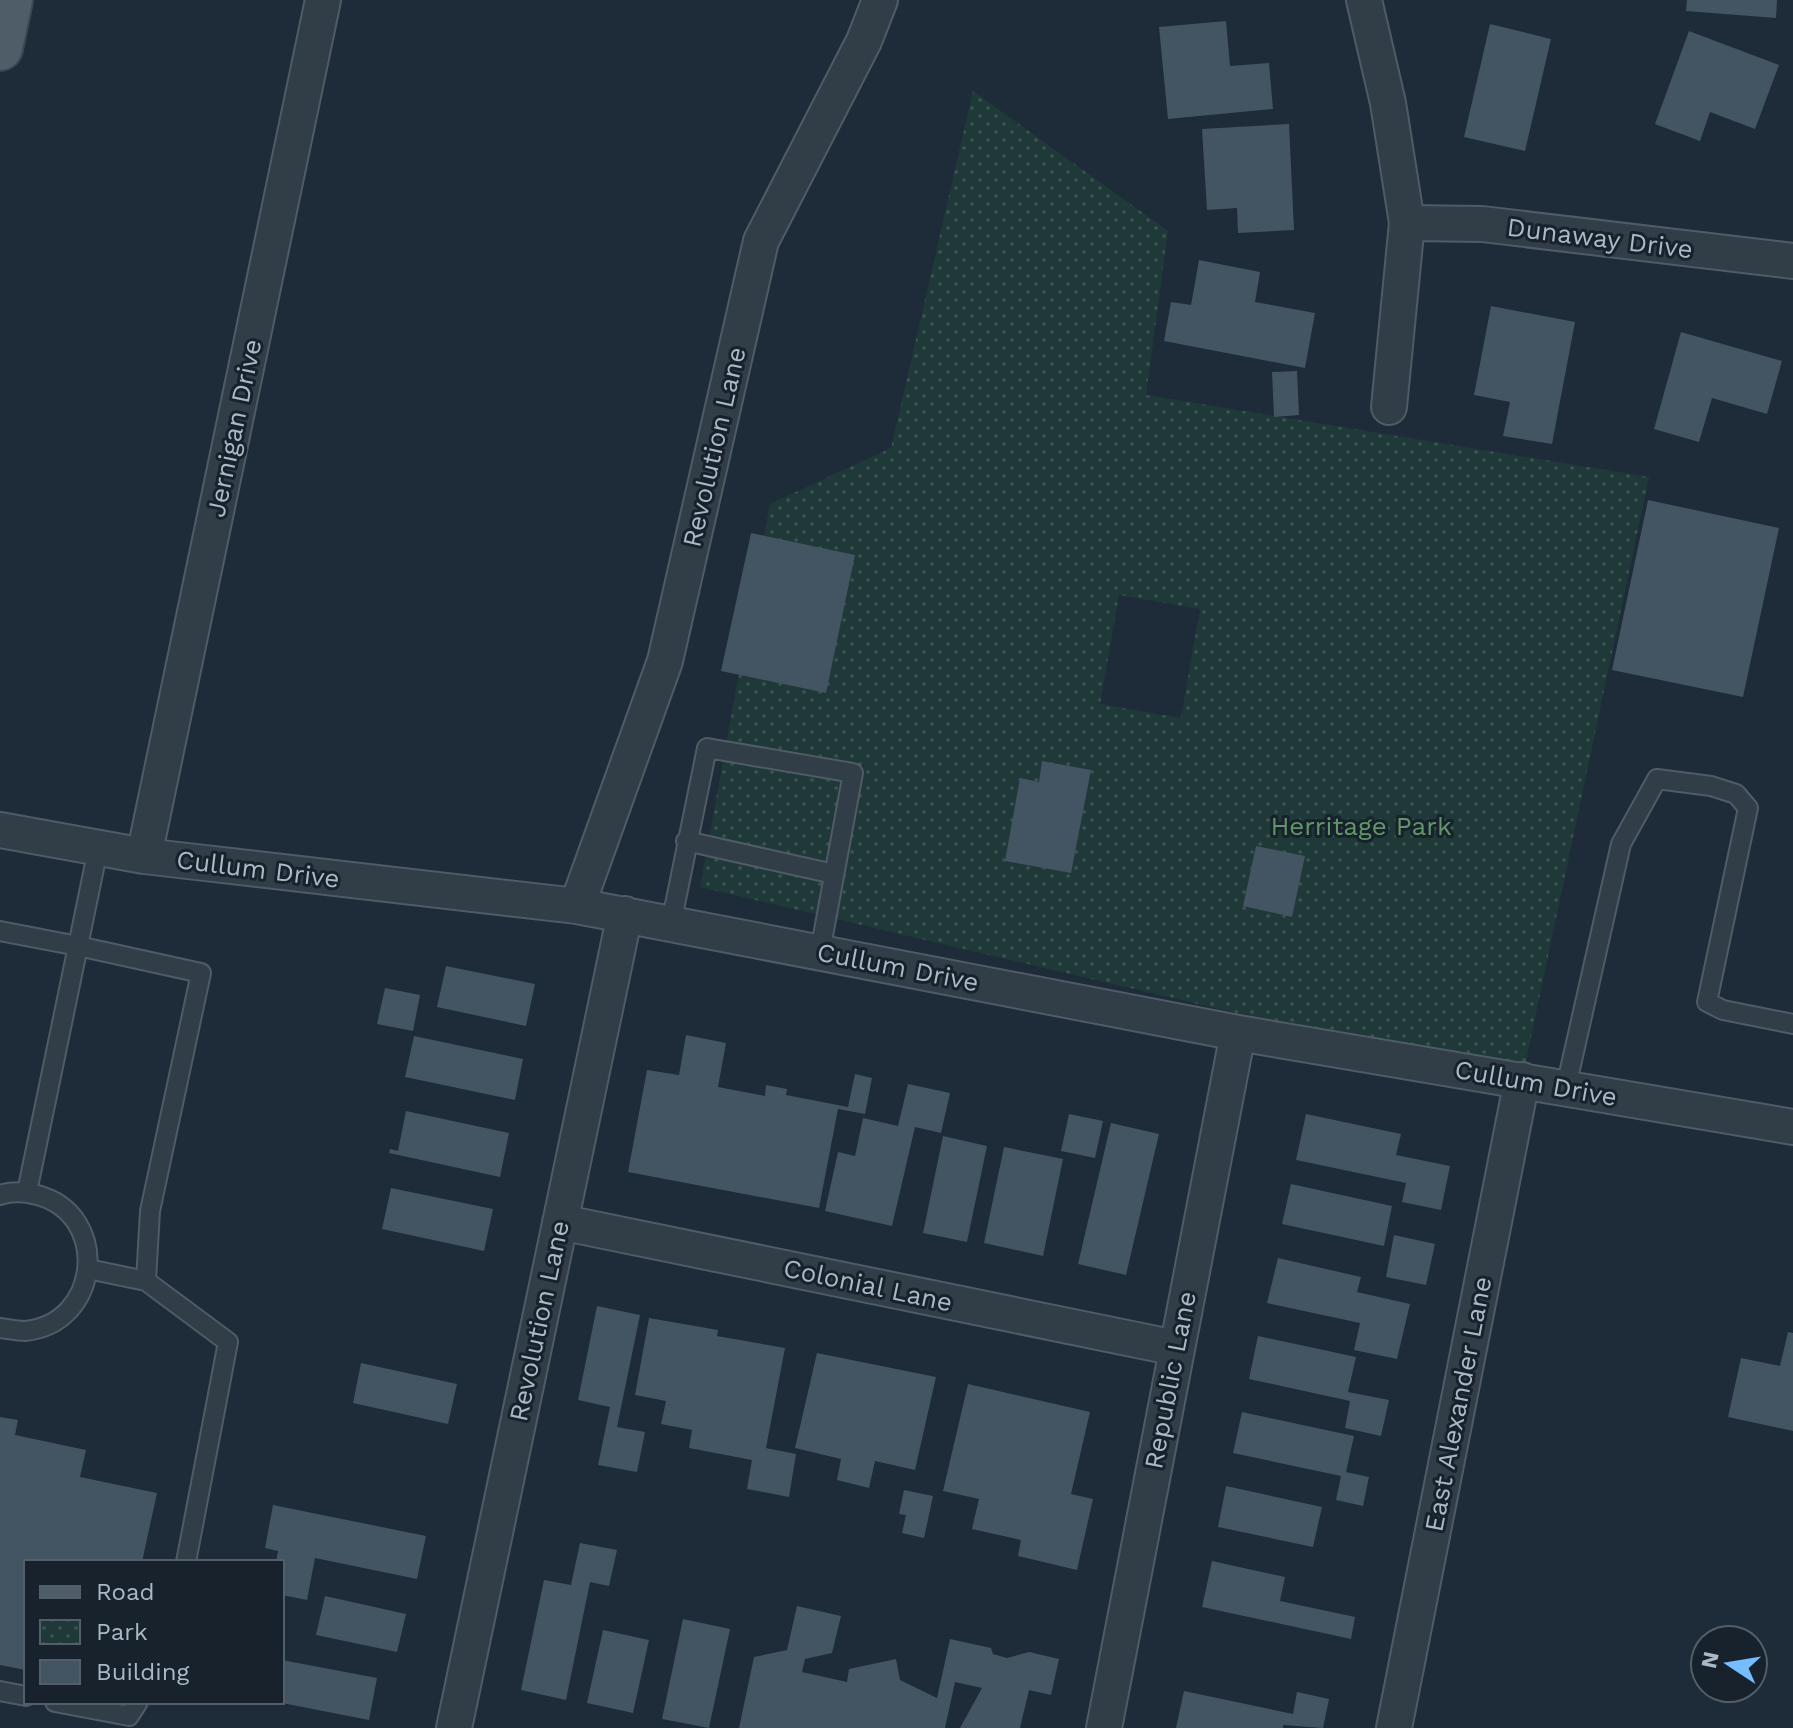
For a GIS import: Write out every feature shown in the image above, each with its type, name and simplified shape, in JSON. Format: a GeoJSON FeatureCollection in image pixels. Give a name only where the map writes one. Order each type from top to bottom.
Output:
{"type":"FeatureCollection","features":[{"type":"Feature","properties":{"kind":"main road"},"geometry":{"type":"LineString","coordinates":[[0,48],[10,0]]}},
{"type":"Feature","properties":{"kind":"street","name":"Jernigan Drive"},"geometry":{"type":"LineString","coordinates":[[144,856],[323,0]]}},
{"type":"Feature","properties":{"kind":"street","name":"Revolution Lane"},"geometry":{"type":"LineString","coordinates":[[577,906],[665,661],[761,241],[864,41],[880,0]]}},
{"type":"Feature","properties":{"kind":"street"},"geometry":{"type":"LineString","coordinates":[[1364,0],[1388,103],[1407,223],[1389,407]]}},
{"type":"Feature","properties":{"kind":"street","name":"Dunaway Drive"},"geometry":{"type":"LineString","coordinates":[[1407,223],[1482,224],[1793,261]]}},
{"type":"Feature","properties":{"kind":"street","name":"Cullum Drive"},"geometry":{"type":"LineString","coordinates":[[0,830],[144,856],[577,906],[1238,1033],[1793,1127]]}},
{"type":"Feature","properties":{"kind":"street","name":"Revolution Lane"},"geometry":{"type":"LineString","coordinates":[[454,1728],[625,914]]}},
{"type":"Feature","properties":{"kind":"street","name":"Republic Lane"},"geometry":{"type":"LineString","coordinates":[[1104,1728],[1238,1033]]}},
{"type":"Feature","properties":{"kind":"street","name":"East Alexander Lane"},"geometry":{"type":"LineString","coordinates":[[1394,1728],[1522,1080]]}},
{"type":"Feature","properties":{"kind":"street","name":"Colonial Lane"},"geometry":{"type":"LineString","coordinates":[[560,1222],[1176,1348]]}},
{"type":"Feature","properties":{"kind":"lane"},"geometry":{"type":"LineString","coordinates":[[671,924],[707,748],[853,773],[820,952]]}},
{"type":"Feature","properties":{"kind":"lane"},"geometry":{"type":"LineString","coordinates":[[1566,1087],[1621,844],[1657,779],[1724,790],[1736,794],[1748,808],[1707,1002],[1723,1010],[1793,1024]]}},
{"type":"Feature","properties":{"kind":"lane"},"geometry":{"type":"LineString","coordinates":[[686,841],[834,874]]}},
{"type":"Feature","properties":{"kind":"lane"},"geometry":{"type":"LineString","coordinates":[[27,1192],[98,849]]}},
{"type":"Feature","properties":{"kind":"lane"},"geometry":{"type":"LineString","coordinates":[[0,931],[201,973],[150,1211],[146,1281]]}},
{"type":"Feature","properties":{"kind":"lane"},"geometry":{"type":"LineString","coordinates":[[0,1195],[27,1192],[48,1198],[66,1210],[80,1227],[88,1248],[88,1269],[81,1293],[67,1312],[47,1325],[24,1331],[0,1328]]}},
{"type":"Feature","properties":{"kind":"lane"},"geometry":{"type":"LineString","coordinates":[[88,1269],[146,1281],[228,1342],[186,1560]]}},
{"type":"Feature","properties":{"kind":"lane"},"geometry":{"type":"LineString","coordinates":[[0,1691],[24,1696]]}},
{"type":"Feature","properties":{"kind":"lane"},"geometry":{"type":"LineString","coordinates":[[66,1704],[129,1716],[137,1704]]}},
{"type":"Feature","properties":{"kind":"green space","name":"Herritage Park"},"geometry":{"type":"Polygon","coordinates":[[[973,91],[1168,231],[1146,395],[1649,477],[1522,1080],[700,887],[770,504],[891,448],[973,91]],[[1119,595],[1100,704],[1181,718],[1200,609],[1119,595]]]}},
{"type":"Feature","properties":{"kind":"building"},"geometry":{"type":"Polygon","coordinates":[[[1687,0],[1777,0],[1776,18],[1686,11],[1687,0]]]}},
{"type":"Feature","properties":{"kind":"building"},"geometry":{"type":"Polygon","coordinates":[[[1226,21],[1230,66],[1269,63],[1273,109],[1168,119],[1159,27],[1226,21]]]}},
{"type":"Feature","properties":{"kind":"building"},"geometry":{"type":"Polygon","coordinates":[[[1490,24],[1551,39],[1525,151],[1464,137],[1490,24]]]}},
{"type":"Feature","properties":{"kind":"building"},"geometry":{"type":"Polygon","coordinates":[[[1689,31],[1779,65],[1755,129],[1710,112],[1700,141],[1655,124],[1689,31]]]}},
{"type":"Feature","properties":{"kind":"building"},"geometry":{"type":"Polygon","coordinates":[[[1289,124],[1294,230],[1238,233],[1237,208],[1207,210],[1202,129],[1289,124]]]}},
{"type":"Feature","properties":{"kind":"building"},"geometry":{"type":"Polygon","coordinates":[[[1199,260],[1260,272],[1255,302],[1315,313],[1305,368],[1164,341],[1171,302],[1191,305],[1199,260]]]}},
{"type":"Feature","properties":{"kind":"building"},"geometry":{"type":"Polygon","coordinates":[[[1491,306],[1575,322],[1552,444],[1503,436],[1510,402],[1474,395],[1491,306]]]}},
{"type":"Feature","properties":{"kind":"building"},"geometry":{"type":"Polygon","coordinates":[[[1681,332],[1782,361],[1767,414],[1712,398],[1699,442],[1654,429],[1681,332]]]}},
{"type":"Feature","properties":{"kind":"building"},"geometry":{"type":"Polygon","coordinates":[[[1297,371],[1299,415],[1274,417],[1272,372],[1297,371]]]}},
{"type":"Feature","properties":{"kind":"building"},"geometry":{"type":"Polygon","coordinates":[[[1648,500],[1779,528],[1743,697],[1612,670],[1648,500]]]}},
{"type":"Feature","properties":{"kind":"building"},"geometry":{"type":"Polygon","coordinates":[[[751,533],[855,555],[826,693],[721,671],[751,533]]]}},
{"type":"Feature","properties":{"kind":"building"},"geometry":{"type":"Polygon","coordinates":[[[1042,761],[1091,770],[1071,873],[1005,861],[1020,778],[1039,782],[1042,761]]]}},
{"type":"Feature","properties":{"kind":"building"},"geometry":{"type":"Polygon","coordinates":[[[1256,846],[1305,856],[1292,917],[1243,906],[1256,846]]]}},
{"type":"Feature","properties":{"kind":"building"},"geometry":{"type":"Polygon","coordinates":[[[446,966],[535,984],[526,1026],[437,1007],[446,966]]]}},
{"type":"Feature","properties":{"kind":"building"},"geometry":{"type":"Polygon","coordinates":[[[385,988],[420,995],[413,1031],[377,1024],[385,988]]]}},
{"type":"Feature","properties":{"kind":"building"},"geometry":{"type":"Polygon","coordinates":[[[686,1035],[726,1043],[718,1087],[765,1096],[766,1085],[787,1089],[786,1095],[848,1107],[855,1074],[872,1078],[865,1114],[838,1109],[819,1208],[628,1172],[647,1070],[679,1075],[686,1035]]]}},
{"type":"Feature","properties":{"kind":"building"},"geometry":{"type":"Polygon","coordinates":[[[414,1036],[523,1059],[515,1100],[405,1077],[414,1036]]]}},
{"type":"Feature","properties":{"kind":"building"},"geometry":{"type":"Polygon","coordinates":[[[908,1084],[950,1093],[941,1133],[915,1127],[892,1226],[825,1211],[838,1152],[855,1156],[863,1118],[898,1126],[908,1084]]]}},
{"type":"Feature","properties":{"kind":"building"},"geometry":{"type":"Polygon","coordinates":[[[406,1111],[509,1133],[500,1177],[389,1153],[390,1149],[398,1151],[406,1111]]]}},
{"type":"Feature","properties":{"kind":"building"},"geometry":{"type":"Polygon","coordinates":[[[1069,1114],[1103,1121],[1095,1158],[1061,1151],[1069,1114]]]}},
{"type":"Feature","properties":{"kind":"building"},"geometry":{"type":"Polygon","coordinates":[[[1306,1114],[1401,1134],[1396,1155],[1450,1166],[1441,1210],[1402,1202],[1406,1183],[1296,1160],[1306,1114]]]}},
{"type":"Feature","properties":{"kind":"building"},"geometry":{"type":"Polygon","coordinates":[[[1111,1123],[1159,1134],[1126,1275],[1078,1264],[1111,1123]]]}},
{"type":"Feature","properties":{"kind":"building"},"geometry":{"type":"Polygon","coordinates":[[[943,1136],[987,1146],[967,1242],[923,1233],[943,1136]]]}},
{"type":"Feature","properties":{"kind":"building"},"geometry":{"type":"Polygon","coordinates":[[[1004,1147],[1063,1159],[1043,1256],[984,1243],[1004,1147]]]}},
{"type":"Feature","properties":{"kind":"building"},"geometry":{"type":"Polygon","coordinates":[[[1291,1184],[1392,1206],[1384,1246],[1282,1224],[1291,1184]]]}},
{"type":"Feature","properties":{"kind":"building"},"geometry":{"type":"Polygon","coordinates":[[[391,1188],[493,1209],[484,1251],[382,1229],[391,1188]]]}},
{"type":"Feature","properties":{"kind":"building"},"geometry":{"type":"Polygon","coordinates":[[[1394,1235],[1435,1244],[1426,1285],[1386,1277],[1394,1235]]]}},
{"type":"Feature","properties":{"kind":"building"},"geometry":{"type":"Polygon","coordinates":[[[1278,1258],[1361,1277],[1357,1292],[1410,1304],[1397,1359],[1354,1350],[1360,1323],[1267,1303],[1278,1258]]]}},
{"type":"Feature","properties":{"kind":"building"},"geometry":{"type":"Polygon","coordinates":[[[597,1306],[640,1315],[617,1427],[645,1432],[637,1472],[598,1465],[610,1407],[578,1400],[597,1306]]]}},
{"type":"Feature","properties":{"kind":"building"},"geometry":{"type":"Polygon","coordinates":[[[649,1318],[718,1330],[717,1336],[785,1348],[766,1448],[796,1454],[789,1497],[747,1489],[752,1460],[689,1448],[692,1430],[661,1424],[666,1401],[635,1395],[649,1318]]]}},
{"type":"Feature","properties":{"kind":"building"},"geometry":{"type":"Polygon","coordinates":[[[1788,1332],[1793,1333],[1793,1431],[1728,1417],[1741,1358],[1780,1366],[1788,1332]]]}},
{"type":"Feature","properties":{"kind":"building"},"geometry":{"type":"Polygon","coordinates":[[[1258,1336],[1356,1357],[1348,1392],[1389,1400],[1381,1436],[1345,1428],[1350,1401],[1249,1379],[1258,1336]]]}},
{"type":"Feature","properties":{"kind":"building"},"geometry":{"type":"Polygon","coordinates":[[[817,1353],[936,1377],[915,1470],[875,1461],[869,1488],[837,1480],[841,1459],[795,1448],[817,1353]]]}},
{"type":"Feature","properties":{"kind":"building"},"geometry":{"type":"Polygon","coordinates":[[[361,1363],[457,1384],[448,1424],[353,1403],[361,1363]]]}},
{"type":"Feature","properties":{"kind":"building"},"geometry":{"type":"Polygon","coordinates":[[[968,1384],[1090,1412],[1071,1494],[1093,1499],[1077,1570],[1018,1556],[1021,1540],[972,1529],[979,1499],[943,1491],[968,1384]]]}},
{"type":"Feature","properties":{"kind":"building"},"geometry":{"type":"Polygon","coordinates":[[[1242,1412],[1354,1436],[1346,1472],[1369,1477],[1363,1506],[1336,1500],[1341,1476],[1233,1453],[1242,1412]]]}},
{"type":"Feature","properties":{"kind":"building"},"geometry":{"type":"Polygon","coordinates":[[[0,1417],[18,1420],[15,1435],[86,1450],[80,1477],[157,1493],[142,1560],[24,1560],[24,1670],[0,1665],[0,1417]]]}},
{"type":"Feature","properties":{"kind":"building"},"geometry":{"type":"Polygon","coordinates":[[[1226,1486],[1322,1507],[1313,1547],[1218,1527],[1226,1486]]]}},
{"type":"Feature","properties":{"kind":"building"},"geometry":{"type":"Polygon","coordinates":[[[904,1490],[933,1496],[924,1538],[902,1533],[906,1515],[899,1514],[904,1490]]]}},
{"type":"Feature","properties":{"kind":"building"},"geometry":{"type":"Polygon","coordinates":[[[273,1505],[426,1536],[417,1579],[315,1558],[307,1600],[284,1595],[284,1560],[276,1560],[278,1551],[265,1548],[273,1505]]]}},
{"type":"Feature","properties":{"kind":"building"},"geometry":{"type":"Polygon","coordinates":[[[580,1543],[617,1550],[609,1586],[590,1582],[566,1700],[521,1690],[544,1580],[571,1585],[580,1543]]]}},
{"type":"Feature","properties":{"kind":"building"},"geometry":{"type":"Polygon","coordinates":[[[1212,1561],[1285,1577],[1280,1601],[1355,1617],[1351,1639],[1202,1607],[1212,1561]]]}},
{"type":"Feature","properties":{"kind":"building"},"geometry":{"type":"Polygon","coordinates":[[[325,1596],[406,1614],[397,1652],[316,1635],[325,1596]]]}},
{"type":"Feature","properties":{"kind":"building"},"geometry":{"type":"Polygon","coordinates":[[[797,1606],[841,1616],[832,1653],[805,1659],[802,1672],[847,1682],[849,1669],[896,1659],[900,1680],[937,1698],[950,1639],[991,1648],[993,1654],[1007,1658],[1029,1652],[1059,1659],[1051,1695],[1029,1690],[1020,1728],[960,1728],[982,1688],[955,1682],[945,1728],[739,1728],[754,1657],[787,1650],[797,1606]]]}},
{"type":"Feature","properties":{"kind":"building"},"geometry":{"type":"Polygon","coordinates":[[[683,1619],[730,1629],[709,1728],[662,1719],[683,1619]]]}},
{"type":"Feature","properties":{"kind":"building"},"geometry":{"type":"Polygon","coordinates":[[[603,1630],[649,1640],[633,1713],[587,1703],[603,1630]]]}},
{"type":"Feature","properties":{"kind":"building"},"geometry":{"type":"Polygon","coordinates":[[[284,1660],[377,1678],[369,1720],[284,1703],[284,1660]]]}},
{"type":"Feature","properties":{"kind":"building"},"geometry":{"type":"Polygon","coordinates":[[[1184,1691],[1293,1714],[1297,1692],[1329,1699],[1323,1728],[1283,1725],[1283,1728],[1176,1728],[1184,1691]]]}}]}
